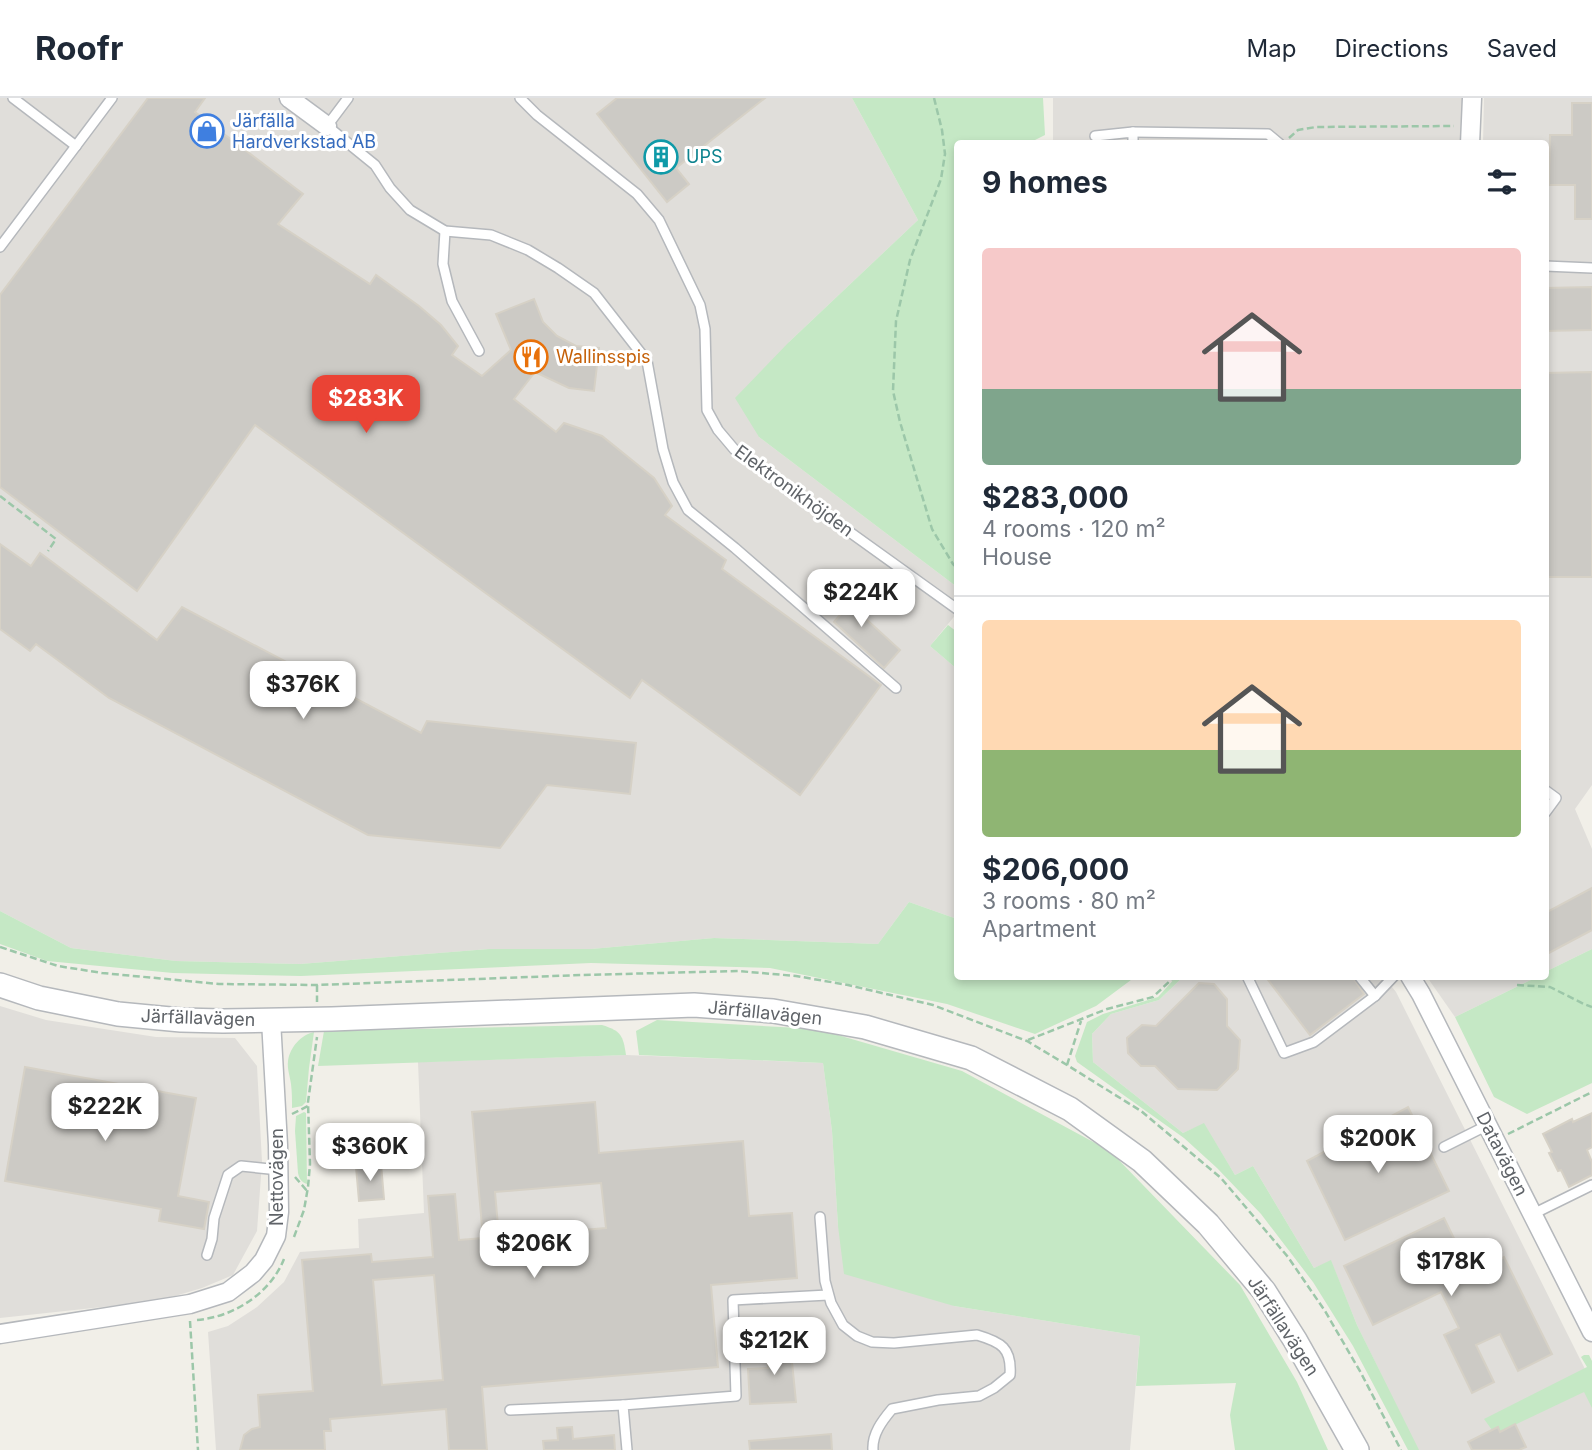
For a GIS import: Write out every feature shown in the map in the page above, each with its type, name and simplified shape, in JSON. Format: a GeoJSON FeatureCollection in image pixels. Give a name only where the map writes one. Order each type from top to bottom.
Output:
{"type":"FeatureCollection","features":[{"type":"Feature","properties":{"kind":"street"},"geometry":{"type":"LineString","coordinates":[[289,98],[327,126]]}},
{"type":"Feature","properties":{"kind":"street"},"geometry":{"type":"LineString","coordinates":[[1471,135],[1472,98]]}},
{"type":"Feature","properties":{"kind":"street","name":"Datavägen"},"geometry":{"type":"LineString","coordinates":[[1413,980],[1592,1332]]}},
{"type":"Feature","properties":{"kind":"street","name":"Järfällavägen"},"geometry":{"type":"LineString","coordinates":[[0,985],[38,998],[118,1014],[181,1020],[271,1020],[694,1005],[774,1011],[865,1027],[971,1058],[1070,1109],[1142,1161],[1208,1224],[1264,1291],[1356,1448]]}},
{"type":"Feature","properties":{"kind":"street","name":"Nettovägen"},"geometry":{"type":"LineString","coordinates":[[0,1334],[190,1304],[228,1292],[253,1273],[264,1260],[276,1236],[287,1174],[271,1020]]}},
{"type":"Feature","properties":{"kind":"lane"},"geometry":{"type":"LineString","coordinates":[[13,98],[76,146]]}},
{"type":"Feature","properties":{"kind":"lane"},"geometry":{"type":"LineString","coordinates":[[0,247],[112,98]]}},
{"type":"Feature","properties":{"kind":"lane"},"geometry":{"type":"LineString","coordinates":[[348,98],[327,126],[375,165],[390,188],[410,209],[445,231],[491,234],[528,250],[594,293],[647,361],[663,449],[673,482],[688,510],[896,688]]}},
{"type":"Feature","properties":{"kind":"lane","name":"Elektronikhöjden"},"geometry":{"type":"LineString","coordinates":[[520,98],[537,115],[637,194],[659,220],[700,305],[705,329],[707,410],[718,430],[734,449],[954,607]]}},
{"type":"Feature","properties":{"kind":"lane"},"geometry":{"type":"LineString","coordinates":[[1096,136],[1133,132],[1268,134],[1275,140]]}},
{"type":"Feature","properties":{"kind":"lane"},"geometry":{"type":"LineString","coordinates":[[1133,132],[1133,140]]}},
{"type":"Feature","properties":{"kind":"lane"},"geometry":{"type":"LineString","coordinates":[[445,231],[443,264],[452,301],[479,351]]}},
{"type":"Feature","properties":{"kind":"lane"},"geometry":{"type":"LineString","coordinates":[[1549,266],[1592,268]]}},
{"type":"Feature","properties":{"kind":"lane"},"geometry":{"type":"LineString","coordinates":[[1549,793],[1556,798],[1549,808]]}},
{"type":"Feature","properties":{"kind":"lane"},"geometry":{"type":"LineString","coordinates":[[1249,980],[1284,1053],[1314,1042],[1376,996],[1390,980]]}},
{"type":"Feature","properties":{"kind":"lane"},"geometry":{"type":"LineString","coordinates":[[1362,980],[1376,996]]}},
{"type":"Feature","properties":{"kind":"lane"},"geometry":{"type":"LineString","coordinates":[[1444,1147],[1491,1132]]}},
{"type":"Feature","properties":{"kind":"lane"},"geometry":{"type":"LineString","coordinates":[[206,1255],[228,1175],[241,1166],[287,1174]]}},
{"type":"Feature","properties":{"kind":"lane"},"geometry":{"type":"LineString","coordinates":[[1533,1214],[1592,1185]]}},
{"type":"Feature","properties":{"kind":"lane"},"geometry":{"type":"LineString","coordinates":[[820,1217],[828,1295],[843,1325],[857,1336],[872,1342],[894,1343],[977,1335],[1002,1346],[1011,1359],[1010,1375],[979,1396],[938,1400],[892,1409],[881,1422],[872,1441],[873,1450]]}},
{"type":"Feature","properties":{"kind":"lane"},"geometry":{"type":"LineString","coordinates":[[510,1410],[736,1396],[733,1300],[828,1295]]}},
{"type":"Feature","properties":{"kind":"lane"},"geometry":{"type":"LineString","coordinates":[[623,1405],[627,1450]]}},
{"type":"Feature","properties":{"kind":"path"},"geometry":{"type":"LineString","coordinates":[[934,98],[945,154],[942,178],[910,260],[896,321],[893,391],[932,529],[954,565]]}},
{"type":"Feature","properties":{"kind":"path"},"geometry":{"type":"LineString","coordinates":[[1287,140],[1298,130],[1316,127],[1471,135]]}},
{"type":"Feature","properties":{"kind":"path"},"geometry":{"type":"LineString","coordinates":[[0,496],[56,539],[48,551]]}},
{"type":"Feature","properties":{"kind":"path"},"geometry":{"type":"LineString","coordinates":[[0,947],[58,966],[219,984],[317,985],[703,971],[758,972],[835,983],[933,1005],[1027,1041],[1068,1065],[1141,1111],[1221,1178],[1288,1257],[1325,1311],[1401,1450]]}},
{"type":"Feature","properties":{"kind":"path"},"geometry":{"type":"LineString","coordinates":[[1027,1041],[1107,1009],[1153,997],[1171,980]]}},
{"type":"Feature","properties":{"kind":"path"},"geometry":{"type":"LineString","coordinates":[[317,985],[317,1005]]}},
{"type":"Feature","properties":{"kind":"path"},"geometry":{"type":"LineString","coordinates":[[1517,985],[1550,987],[1592,1007]]}},
{"type":"Feature","properties":{"kind":"path"},"geometry":{"type":"LineString","coordinates":[[1068,1065],[1081,1020]]}},
{"type":"Feature","properties":{"kind":"path"},"geometry":{"type":"LineString","coordinates":[[304,1210],[310,1164],[308,1106],[317,1032]]}},
{"type":"Feature","properties":{"kind":"path"},"geometry":{"type":"LineString","coordinates":[[1491,1132],[1592,1092]]}},
{"type":"Feature","properties":{"kind":"path"},"geometry":{"type":"LineString","coordinates":[[292,1114],[308,1106]]}},
{"type":"Feature","properties":{"kind":"path"},"geometry":{"type":"LineString","coordinates":[[287,1174],[307,1192]]}},
{"type":"Feature","properties":{"kind":"path"},"geometry":{"type":"LineString","coordinates":[[190,1321],[198,1450]]}},
{"type":"Feature","properties":{"kind":"shaded area"},"geometry":{"type":"Polygon","coordinates":[[[0,98],[852,98],[918,220],[789,342],[759,437],[954,585],[954,617],[930,646],[954,666],[954,918],[909,902],[878,944],[714,938],[591,949],[489,949],[300,964],[176,961],[71,948],[0,911],[0,98]]]}},
{"type":"Feature","properties":{"kind":"shaded area"},"geometry":{"type":"Polygon","coordinates":[[[1053,98],[1463,98],[1462,140],[1053,140],[1053,98]]]}},
{"type":"Feature","properties":{"kind":"shaded area"},"geometry":{"type":"Polygon","coordinates":[[[1484,98],[1592,98],[1592,785],[1575,809],[1592,849],[1592,949],[1549,970],[1549,140],[1483,140],[1484,98]]]}},
{"type":"Feature","properties":{"kind":"shaded area"},"geometry":{"type":"Polygon","coordinates":[[[1180,980],[1386,980],[1396,992],[1592,1383],[1592,1450],[1418,1450],[1357,1325],[1331,1261],[1314,1268],[1253,1166],[1235,1175],[1204,1124],[1183,1133],[1093,1062],[1092,1034],[1111,1014],[1159,1000],[1180,980]]]}},
{"type":"Feature","properties":{"kind":"shaded area"},"geometry":{"type":"Polygon","coordinates":[[[1429,980],[1531,980],[1455,1017],[1429,980]]]}},
{"type":"Feature","properties":{"kind":"shaded area"},"geometry":{"type":"Polygon","coordinates":[[[0,1006],[46,1020],[156,1037],[235,1038],[257,1066],[262,1162],[257,1231],[233,1275],[202,1288],[158,1301],[0,1318],[0,1006]]]}},
{"type":"Feature","properties":{"kind":"shaded area"},"geometry":{"type":"Polygon","coordinates":[[[626,1055],[823,1063],[832,1131],[838,1226],[954,1306],[1140,1336],[1130,1450],[216,1450],[208,1332],[228,1326],[257,1307],[284,1282],[300,1252],[359,1248],[358,1219],[424,1213],[418,1062],[626,1055]]]}},
{"type":"Feature","properties":{"kind":"green space"},"geometry":{"type":"Polygon","coordinates":[[[852,98],[1043,98],[1045,135],[1035,140],[954,140],[954,585],[759,437],[735,398],[789,342],[918,220],[852,98]]]}},
{"type":"Feature","properties":{"kind":"green space"},"geometry":{"type":"Polygon","coordinates":[[[948,625],[954,630],[954,666],[930,646],[948,625]]]}},
{"type":"Feature","properties":{"kind":"green space"},"geometry":{"type":"Polygon","coordinates":[[[909,902],[954,918],[954,980],[1131,980],[1096,1006],[1035,1034],[947,1004],[770,968],[591,963],[301,976],[173,973],[47,961],[0,944],[0,911],[71,948],[176,961],[300,964],[489,949],[591,949],[714,938],[878,944],[909,902]]]}},
{"type":"Feature","properties":{"kind":"green space"},"geometry":{"type":"Polygon","coordinates":[[[1592,949],[1592,1083],[1527,1114],[1494,1097],[1455,1017],[1531,980],[1549,980],[1549,970],[1592,949]]]}},
{"type":"Feature","properties":{"kind":"green space"},"geometry":{"type":"Polygon","coordinates":[[[1173,980],[1180,980],[1159,1000],[1111,1014],[1092,1034],[1093,1062],[1183,1133],[1204,1123],[1235,1175],[1253,1166],[1314,1268],[1331,1260],[1357,1325],[1419,1450],[1408,1450],[1353,1346],[1313,1282],[1261,1214],[1184,1138],[1077,1062],[1075,1056],[1087,1022],[1103,1014],[1158,997],[1173,980]]]}},
{"type":"Feature","properties":{"kind":"green space"},"geometry":{"type":"Polygon","coordinates":[[[657,1020],[817,1029],[962,1071],[1110,1151],[1240,1285],[1297,1382],[1328,1450],[1235,1450],[1230,1415],[1236,1383],[1136,1386],[1140,1336],[954,1306],[844,1274],[832,1131],[823,1063],[639,1055],[636,1031],[657,1020]]]}},
{"type":"Feature","properties":{"kind":"green space"},"geometry":{"type":"Polygon","coordinates":[[[602,1025],[620,1035],[626,1055],[318,1066],[324,1031],[602,1025]]]}},
{"type":"Feature","properties":{"kind":"green space"},"geometry":{"type":"Polygon","coordinates":[[[314,1032],[306,1102],[302,1106],[292,1108],[289,1056],[301,1039],[314,1032]]]}},
{"type":"Feature","properties":{"kind":"green space"},"geometry":{"type":"Polygon","coordinates":[[[304,1112],[307,1184],[301,1180],[298,1173],[295,1131],[296,1116],[304,1112]]]}},
{"type":"Feature","properties":{"kind":"green space"},"geometry":{"type":"Polygon","coordinates":[[[1589,1355],[1592,1361],[1592,1408],[1584,1392],[1500,1432],[1497,1427],[1492,1430],[1484,1419],[1587,1367],[1581,1357],[1589,1355]]]}},
{"type":"Feature","properties":{"kind":"building"},"geometry":{"type":"Polygon","coordinates":[[[148,98],[205,98],[195,112],[303,194],[278,224],[370,284],[376,275],[419,306],[441,325],[458,346],[452,355],[482,376],[511,350],[496,314],[534,299],[543,322],[557,336],[576,346],[599,348],[594,391],[569,388],[535,372],[514,399],[556,432],[564,423],[602,436],[654,478],[672,506],[665,515],[726,560],[722,569],[881,685],[800,795],[642,680],[630,698],[255,425],[137,591],[0,487],[0,295],[148,98]]]}},
{"type":"Feature","properties":{"kind":"building","name":"UPS"},"geometry":{"type":"Polygon","coordinates":[[[617,98],[765,98],[676,168],[689,184],[667,202],[597,114],[617,98]]]}},
{"type":"Feature","properties":{"kind":"building"},"geometry":{"type":"Polygon","coordinates":[[[1572,103],[1592,103],[1592,219],[1575,219],[1575,185],[1549,185],[1550,135],[1572,135],[1572,103]]]}},
{"type":"Feature","properties":{"kind":"building"},"geometry":{"type":"Polygon","coordinates":[[[1592,287],[1592,330],[1549,331],[1549,288],[1592,287]]]}},
{"type":"Feature","properties":{"kind":"building"},"geometry":{"type":"Polygon","coordinates":[[[1592,372],[1592,577],[1549,577],[1549,373],[1592,372]]]}},
{"type":"Feature","properties":{"kind":"building"},"geometry":{"type":"Polygon","coordinates":[[[0,544],[31,566],[40,553],[157,640],[182,607],[421,733],[427,721],[636,743],[630,794],[547,785],[500,848],[368,835],[109,698],[36,644],[30,651],[0,629],[0,544]]]}},
{"type":"Feature","properties":{"kind":"building"},"geometry":{"type":"Polygon","coordinates":[[[831,587],[900,650],[884,668],[834,622],[840,615],[821,598],[831,587]]]}},
{"type":"Feature","properties":{"kind":"building"},"geometry":{"type":"Polygon","coordinates":[[[1592,888],[1592,930],[1549,953],[1549,911],[1592,888]]]}},
{"type":"Feature","properties":{"kind":"building"},"geometry":{"type":"Polygon","coordinates":[[[1268,980],[1355,980],[1364,994],[1310,1035],[1268,980]]]}},
{"type":"Feature","properties":{"kind":"building"},"geometry":{"type":"Polygon","coordinates":[[[1199,983],[1214,984],[1227,999],[1227,1026],[1240,1040],[1238,1069],[1217,1090],[1178,1089],[1155,1066],[1141,1066],[1128,1053],[1127,1038],[1142,1025],[1156,1026],[1199,983]]]}},
{"type":"Feature","properties":{"kind":"building"},"geometry":{"type":"Polygon","coordinates":[[[25,1067],[196,1098],[178,1196],[209,1202],[204,1229],[159,1221],[161,1209],[5,1181],[25,1067]]]}},
{"type":"Feature","properties":{"kind":"building"},"geometry":{"type":"Polygon","coordinates":[[[595,1102],[599,1153],[743,1141],[749,1216],[792,1213],[797,1278],[711,1285],[718,1367],[482,1387],[487,1450],[449,1450],[446,1409],[330,1419],[331,1431],[324,1431],[325,1450],[240,1450],[244,1435],[260,1427],[258,1395],[313,1391],[302,1260],[371,1254],[372,1262],[433,1257],[428,1196],[455,1194],[459,1240],[483,1238],[472,1112],[595,1102]],[[601,1183],[495,1192],[499,1237],[606,1228],[601,1183]],[[434,1275],[373,1280],[382,1385],[443,1380],[434,1275]]]}},
{"type":"Feature","properties":{"kind":"building"},"geometry":{"type":"Polygon","coordinates":[[[1408,1107],[1449,1191],[1345,1240],[1307,1161],[1408,1107]]]}},
{"type":"Feature","properties":{"kind":"building"},"geometry":{"type":"Polygon","coordinates":[[[1592,1113],[1592,1147],[1587,1150],[1592,1162],[1592,1175],[1569,1187],[1549,1153],[1552,1152],[1543,1134],[1572,1119],[1573,1122],[1592,1113]]]}},
{"type":"Feature","properties":{"kind":"building"},"geometry":{"type":"Polygon","coordinates":[[[381,1164],[384,1199],[359,1201],[356,1167],[381,1164]]]}},
{"type":"Feature","properties":{"kind":"building"},"geometry":{"type":"Polygon","coordinates":[[[1444,1218],[1471,1273],[1504,1257],[1552,1354],[1518,1371],[1500,1334],[1476,1345],[1494,1382],[1472,1393],[1444,1335],[1459,1328],[1441,1292],[1373,1325],[1344,1266],[1444,1218]]]}},
{"type":"Feature","properties":{"kind":"building"},"geometry":{"type":"Polygon","coordinates":[[[790,1342],[796,1402],[750,1404],[748,1369],[768,1368],[766,1344],[790,1342]]]}},
{"type":"Feature","properties":{"kind":"building"},"geometry":{"type":"Polygon","coordinates":[[[1515,1424],[1526,1447],[1519,1450],[1472,1450],[1468,1442],[1498,1427],[1500,1432],[1515,1424]]]}},
{"type":"Feature","properties":{"kind":"building"},"geometry":{"type":"Polygon","coordinates":[[[572,1427],[573,1439],[614,1435],[615,1450],[544,1450],[543,1441],[558,1440],[557,1428],[572,1427]]]}},
{"type":"Feature","properties":{"kind":"building"},"geometry":{"type":"Polygon","coordinates":[[[831,1434],[832,1450],[750,1450],[749,1441],[831,1434]]]}},
{"type":"Feature","properties":{"kind":"place","name":"Järfälla Hardverkstad AB"},"geometry":{"type":"Point","coordinates":[207,131]}},
{"type":"Feature","properties":{"kind":"place","name":"UPS"},"geometry":{"type":"Point","coordinates":[661,157]}},
{"type":"Feature","properties":{"kind":"place","name":"Wallinsspis"},"geometry":{"type":"Point","coordinates":[531,357]}}]}
